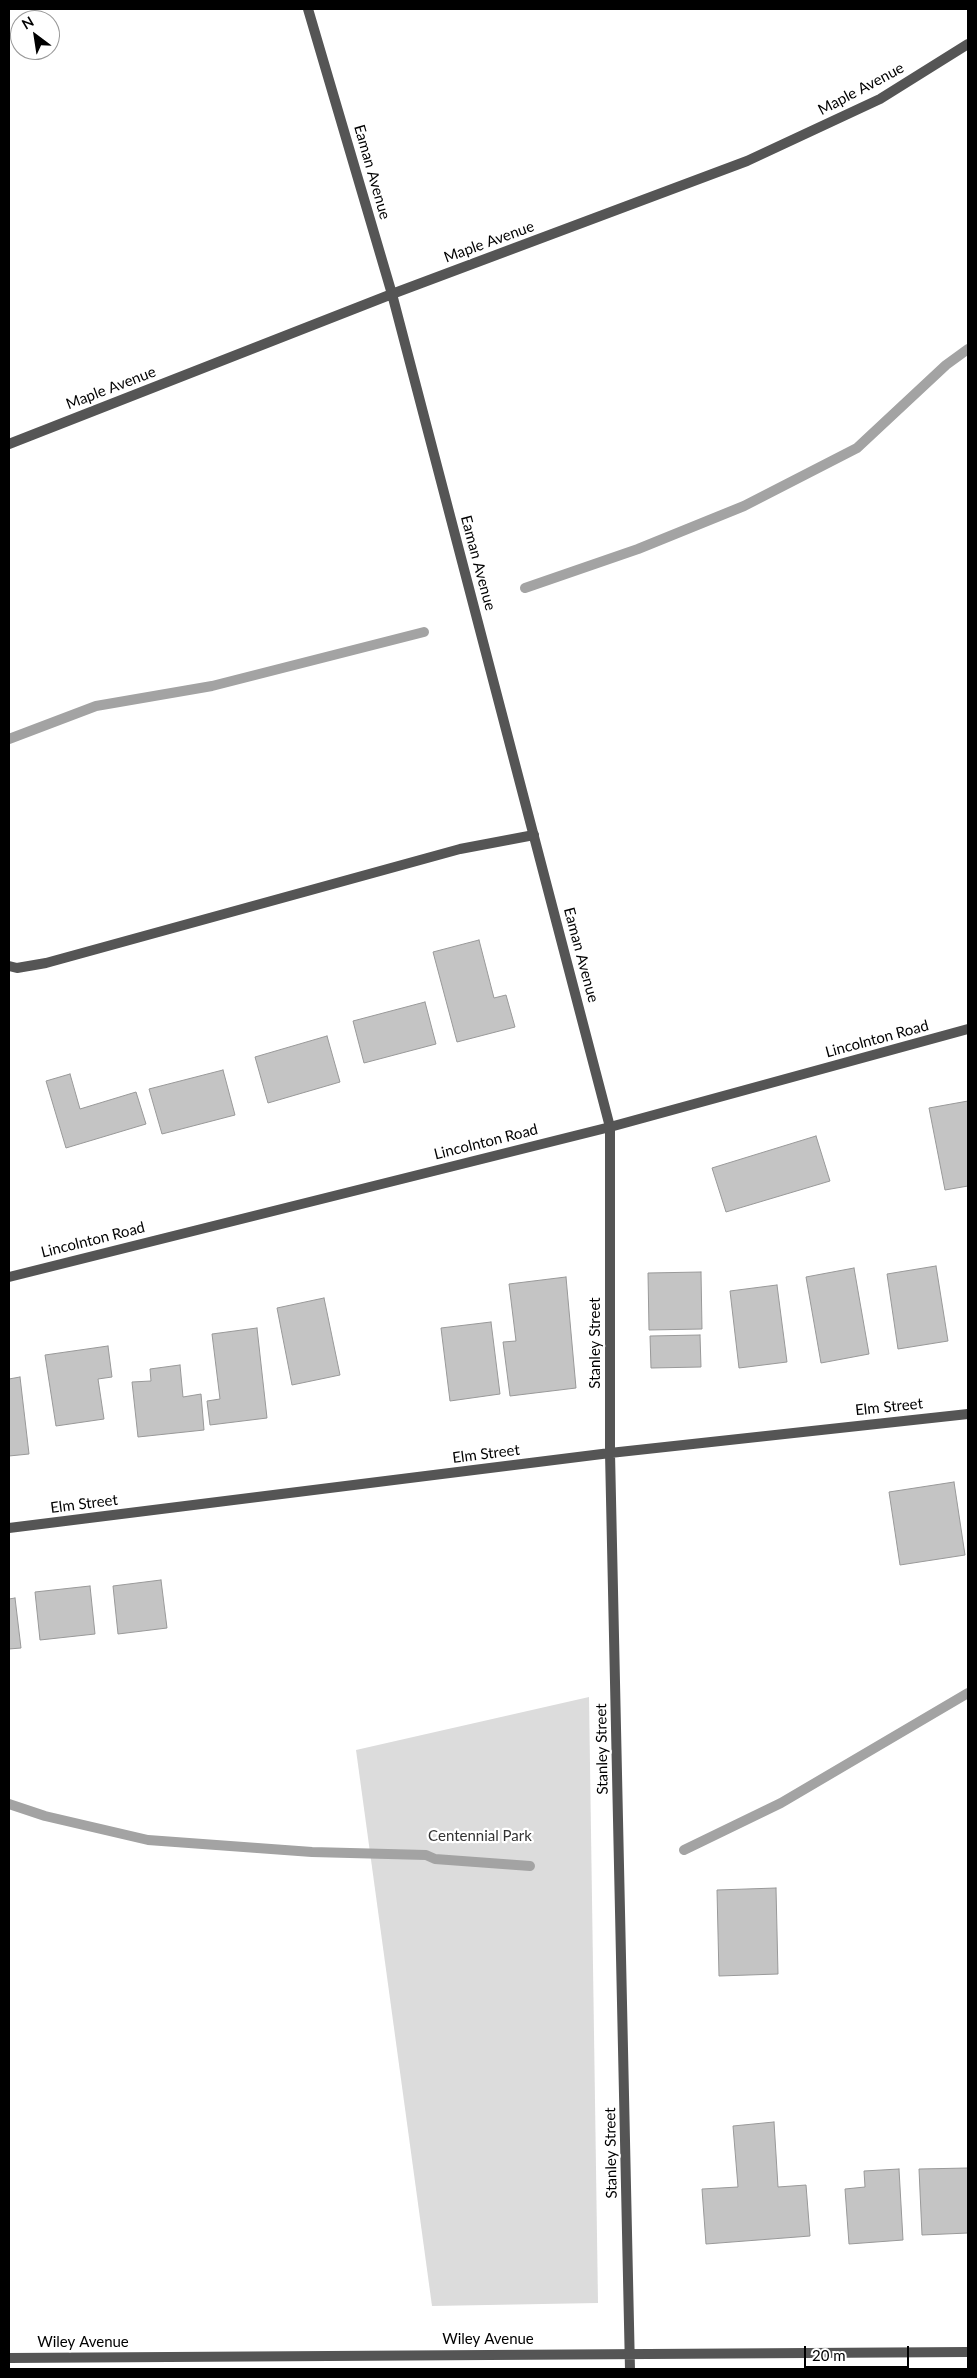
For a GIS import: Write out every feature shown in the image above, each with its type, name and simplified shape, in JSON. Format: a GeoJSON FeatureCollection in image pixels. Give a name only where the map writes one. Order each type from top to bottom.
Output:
{"type":"FeatureCollection","features":[{"type":"Feature","properties":{"kind":"street","name":"Eaman Avenue"},"geometry":{"type":"LineString","coordinates":[[308,9],[392,294],[610,1127]]}},
{"type":"Feature","properties":{"kind":"street","name":"Maple Avenue"},"geometry":{"type":"LineString","coordinates":[[9,444],[392,294],[747,162],[880,99],[968,44]]}},
{"type":"Feature","properties":{"kind":"street"},"geometry":{"type":"LineString","coordinates":[[9,966],[17,968],[46,963],[460,849],[534,835]]}},
{"type":"Feature","properties":{"kind":"street","name":"Lincolnton Road"},"geometry":{"type":"LineString","coordinates":[[9,1277],[610,1127],[968,1029]]}},
{"type":"Feature","properties":{"kind":"street","name":"Stanley Street"},"geometry":{"type":"LineString","coordinates":[[610,1127],[610,1453],[630,2369]]}},
{"type":"Feature","properties":{"kind":"street","name":"Elm Street"},"geometry":{"type":"LineString","coordinates":[[9,1528],[610,1453],[968,1414]]}},
{"type":"Feature","properties":{"kind":"street","name":"Wiley Avenue"},"geometry":{"type":"LineString","coordinates":[[9,2358],[630,2352],[968,2352]]}},
{"type":"Feature","properties":{"kind":"green space","name":"Centennial Park"},"geometry":{"type":"Polygon","coordinates":[[[589,1697],[598,2303],[432,2306],[356,1750],[589,1697]]]}},
{"type":"Feature","properties":{"kind":"building"},"geometry":{"type":"Polygon","coordinates":[[[479,940],[494,998],[506,995],[515,1027],[457,1042],[433,952],[479,940]]]}},
{"type":"Feature","properties":{"kind":"building"},"geometry":{"type":"Polygon","coordinates":[[[425,1002],[436,1044],[364,1063],[353,1021],[425,1002]]]}},
{"type":"Feature","properties":{"kind":"building"},"geometry":{"type":"Polygon","coordinates":[[[327,1036],[340,1082],[268,1103],[255,1057],[327,1036]]]}},
{"type":"Feature","properties":{"kind":"building"},"geometry":{"type":"Polygon","coordinates":[[[223,1070],[235,1115],[162,1134],[149,1089],[223,1070]]]}},
{"type":"Feature","properties":{"kind":"building"},"geometry":{"type":"Polygon","coordinates":[[[70,1074],[80,1109],[136,1092],[146,1124],[66,1148],[46,1081],[70,1074]]]}},
{"type":"Feature","properties":{"kind":"building"},"geometry":{"type":"Polygon","coordinates":[[[968,1101],[968,1186],[945,1190],[929,1108],[968,1101]]]}},
{"type":"Feature","properties":{"kind":"building"},"geometry":{"type":"Polygon","coordinates":[[[816,1136],[830,1181],[726,1212],[712,1168],[816,1136]]]}},
{"type":"Feature","properties":{"kind":"building"},"geometry":{"type":"Polygon","coordinates":[[[936,1266],[948,1341],[898,1349],[887,1274],[936,1266]]]}},
{"type":"Feature","properties":{"kind":"building"},"geometry":{"type":"Polygon","coordinates":[[[854,1268],[869,1354],[821,1363],[806,1277],[854,1268]]]}},
{"type":"Feature","properties":{"kind":"building"},"geometry":{"type":"Polygon","coordinates":[[[701,1272],[702,1329],[649,1330],[648,1273],[701,1272]]]}},
{"type":"Feature","properties":{"kind":"building"},"geometry":{"type":"Polygon","coordinates":[[[566,1277],[576,1388],[510,1396],[503,1342],[516,1341],[509,1284],[566,1277]]]}},
{"type":"Feature","properties":{"kind":"building"},"geometry":{"type":"Polygon","coordinates":[[[777,1285],[787,1362],[739,1368],[730,1291],[777,1285]]]}},
{"type":"Feature","properties":{"kind":"building"},"geometry":{"type":"Polygon","coordinates":[[[324,1298],[340,1375],[292,1385],[277,1308],[324,1298]]]}},
{"type":"Feature","properties":{"kind":"building"},"geometry":{"type":"Polygon","coordinates":[[[491,1322],[500,1394],[450,1401],[441,1328],[491,1322]]]}},
{"type":"Feature","properties":{"kind":"building"},"geometry":{"type":"Polygon","coordinates":[[[257,1328],[267,1418],[210,1425],[207,1401],[220,1399],[212,1334],[257,1328]]]}},
{"type":"Feature","properties":{"kind":"building"},"geometry":{"type":"Polygon","coordinates":[[[700,1335],[701,1367],[651,1368],[650,1336],[700,1335]]]}},
{"type":"Feature","properties":{"kind":"building"},"geometry":{"type":"Polygon","coordinates":[[[108,1346],[112,1377],[98,1379],[104,1419],[56,1426],[45,1355],[108,1346]]]}},
{"type":"Feature","properties":{"kind":"building"},"geometry":{"type":"Polygon","coordinates":[[[180,1365],[183,1397],[201,1394],[204,1430],[138,1437],[132,1382],[151,1381],[150,1369],[180,1365]]]}},
{"type":"Feature","properties":{"kind":"building"},"geometry":{"type":"Polygon","coordinates":[[[20,1377],[29,1454],[9,1456],[9,1379],[20,1377]]]}},
{"type":"Feature","properties":{"kind":"building"},"geometry":{"type":"Polygon","coordinates":[[[954,1482],[965,1555],[900,1565],[889,1492],[954,1482]]]}},
{"type":"Feature","properties":{"kind":"building"},"geometry":{"type":"Polygon","coordinates":[[[161,1580],[167,1628],[118,1634],[113,1586],[161,1580]]]}},
{"type":"Feature","properties":{"kind":"building"},"geometry":{"type":"Polygon","coordinates":[[[90,1586],[95,1634],[40,1640],[35,1592],[90,1586]]]}},
{"type":"Feature","properties":{"kind":"building"},"geometry":{"type":"Polygon","coordinates":[[[15,1598],[21,1648],[9,1649],[9,1599],[15,1598]]]}},
{"type":"Feature","properties":{"kind":"building"},"geometry":{"type":"Polygon","coordinates":[[[776,1888],[778,1974],[719,1976],[717,1890],[776,1888]]]}},
{"type":"Feature","properties":{"kind":"building"},"geometry":{"type":"Polygon","coordinates":[[[774,2122],[778,2187],[806,2185],[810,2236],[706,2244],[702,2189],[738,2187],[733,2126],[774,2122]]]}},
{"type":"Feature","properties":{"kind":"building"},"geometry":{"type":"Polygon","coordinates":[[[968,2168],[968,2233],[922,2235],[919,2169],[968,2168]]]}},
{"type":"Feature","properties":{"kind":"building"},"geometry":{"type":"Polygon","coordinates":[[[899,2169],[903,2240],[849,2244],[845,2189],[865,2187],[864,2171],[899,2169]]]}},
{"type":"Feature","properties":{"kind":"waterway"},"geometry":{"type":"LineString","coordinates":[[525,588],[638,549],[744,506],[857,448],[946,365],[968,349]]}},
{"type":"Feature","properties":{"kind":"waterway"},"geometry":{"type":"LineString","coordinates":[[9,739],[96,706],[212,686],[424,632]]}},
{"type":"Feature","properties":{"kind":"waterway"},"geometry":{"type":"LineString","coordinates":[[684,1850],[781,1803],[968,1693]]}},
{"type":"Feature","properties":{"kind":"waterway"},"geometry":{"type":"LineString","coordinates":[[9,1804],[45,1816],[148,1840],[312,1852],[426,1855],[435,1859],[530,1866]]}}]}
